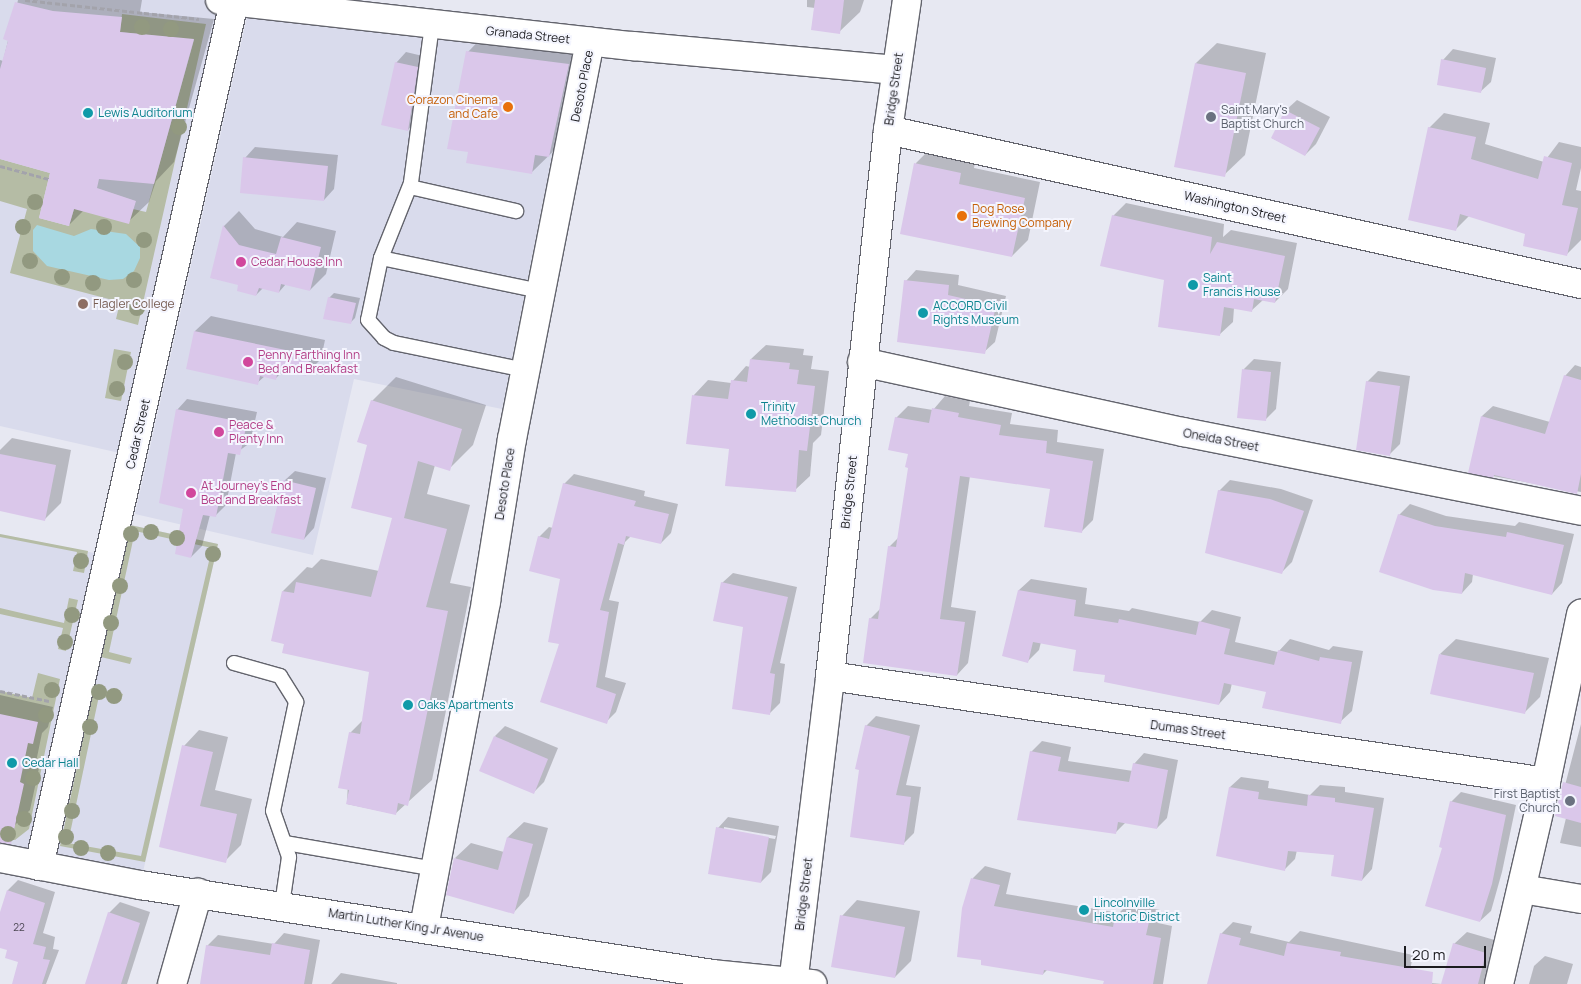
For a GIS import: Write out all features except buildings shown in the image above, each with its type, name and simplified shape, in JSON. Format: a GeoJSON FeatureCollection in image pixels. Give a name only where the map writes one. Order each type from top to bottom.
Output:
{"type":"FeatureCollection","features":[{"type":"Feature","properties":{"kind":"street","name":"Bridge Street"},"geometry":{"type":"LineString","coordinates":[[800,983],[862,362],[888,130],[907,0]]}},
{"type":"Feature","properties":{"kind":"street","name":"Granada Street"},"geometry":{"type":"LineString","coordinates":[[228,8],[432,25],[590,42],[896,70]]}},
{"type":"Feature","properties":{"kind":"street","name":"Cedar Street"},"geometry":{"type":"LineString","coordinates":[[39,866],[228,8]]}},
{"type":"Feature","properties":{"kind":"street","name":"Desoto Place"},"geometry":{"type":"LineString","coordinates":[[424,927],[526,370],[590,42]]}},
{"type":"Feature","properties":{"kind":"street","name":"Washington Street"},"geometry":{"type":"LineString","coordinates":[[888,130],[1581,284]]}},
{"type":"Feature","properties":{"kind":"street","name":"Oneida Street"},"geometry":{"type":"LineString","coordinates":[[862,362],[1183,432],[1581,511]]}},
{"type":"Feature","properties":{"kind":"street"},"geometry":{"type":"LineString","coordinates":[[1499,984],[1546,782],[1581,614]]}},
{"type":"Feature","properties":{"kind":"street","name":"Dumas Street"},"geometry":{"type":"LineString","coordinates":[[830,676],[1546,782]]}},
{"type":"Feature","properties":{"kind":"street","name":"Martin Luther King Jr Avenue"},"geometry":{"type":"LineString","coordinates":[[0,858],[198,893],[424,927],[713,974],[800,983]]}},
{"type":"Feature","properties":{"kind":"street"},"geometry":{"type":"LineString","coordinates":[[1522,889],[1581,900]]}},
{"type":"Feature","properties":{"kind":"street"},"geometry":{"type":"LineString","coordinates":[[172,984],[198,893]]}},
{"type":"Feature","properties":{"kind":"lane"},"geometry":{"type":"LineString","coordinates":[[432,25],[410,187],[381,258],[368,320],[384,338],[394,343],[526,370]]}},
{"type":"Feature","properties":{"kind":"lane"},"geometry":{"type":"LineString","coordinates":[[410,187],[516,211]]}},
{"type":"Feature","properties":{"kind":"lane"},"geometry":{"type":"LineString","coordinates":[[381,258],[541,291]]}},
{"type":"Feature","properties":{"kind":"lane"},"geometry":{"type":"LineString","coordinates":[[234,663],[280,676],[296,702],[273,811],[286,843],[289,857],[282,906]]}},
{"type":"Feature","properties":{"kind":"lane"},"geometry":{"type":"LineString","coordinates":[[286,843],[435,869]]}},
{"type":"Feature","properties":{"kind":"path"},"geometry":{"type":"LineString","coordinates":[[26,0],[228,8]]}},
{"type":"Feature","properties":{"kind":"path"},"geometry":{"type":"LineString","coordinates":[[0,166],[49,179]]}},
{"type":"Feature","properties":{"kind":"path"},"geometry":{"type":"LineString","coordinates":[[0,691],[59,704]]}},
{"type":"Feature","properties":{"kind":"shaded area","name":"Flagler College"},"geometry":{"type":"Polygon","coordinates":[[[0,0],[220,0],[133,456],[0,426],[0,0]]]}},
{"type":"Feature","properties":{"kind":"shaded area"},"geometry":{"type":"Polygon","coordinates":[[[247,17],[572,54],[502,409],[354,379],[313,555],[135,514],[247,17]]]}},
{"type":"Feature","properties":{"kind":"shaded area"},"geometry":{"type":"Polygon","coordinates":[[[117,522],[218,544],[140,885],[0,858],[0,534],[109,556],[117,522]]]}},
{"type":"Feature","properties":{"kind":"green space"},"geometry":{"type":"Polygon","coordinates":[[[122,14],[206,24],[138,325],[116,319],[120,302],[10,273],[27,209],[0,201],[0,159],[50,173],[39,218],[69,226],[74,209],[133,209],[146,212],[194,40],[120,32],[122,14]]]}},
{"type":"Feature","properties":{"kind":"green space"},"geometry":{"type":"Polygon","coordinates":[[[114,349],[131,352],[121,401],[105,398],[114,349]]]}},
{"type":"Feature","properties":{"kind":"green space"},"geometry":{"type":"Polygon","coordinates":[[[130,525],[218,544],[145,862],[60,846],[94,688],[123,694],[121,701],[99,696],[68,843],[141,856],[212,548],[135,531],[109,652],[132,658],[130,664],[101,657],[130,525]]]}},
{"type":"Feature","properties":{"kind":"green space"},"geometry":{"type":"Polygon","coordinates":[[[0,534],[88,551],[84,573],[73,571],[77,552],[0,537],[0,534]]]}},
{"type":"Feature","properties":{"kind":"green space"},"geometry":{"type":"Polygon","coordinates":[[[69,598],[78,600],[66,651],[58,649],[63,628],[0,614],[0,608],[64,623],[69,598]]]}},
{"type":"Feature","properties":{"kind":"green space"},"geometry":{"type":"Polygon","coordinates":[[[38,673],[60,679],[29,829],[15,840],[0,837],[0,691],[32,698],[38,673]]]}},
{"type":"Feature","properties":{"kind":"water"},"geometry":{"type":"Polygon","coordinates":[[[37,225],[74,236],[91,229],[126,234],[140,247],[140,258],[134,271],[123,279],[109,280],[47,266],[33,251],[33,230],[37,225]]]}},
{"type":"Feature","properties":{"kind":"place","name":"Corazon Cinema and Cafe"},"geometry":{"type":"Point","coordinates":[508,107]}},
{"type":"Feature","properties":{"kind":"place","name":"Lewis Auditorium"},"geometry":{"type":"Point","coordinates":[88,113]}},
{"type":"Feature","properties":{"kind":"place","name":"Saint Mary's Baptist Church"},"geometry":{"type":"Point","coordinates":[1211,117]}},
{"type":"Feature","properties":{"kind":"place","name":"Dog Rose Brewing Company"},"geometry":{"type":"Point","coordinates":[962,216]}},
{"type":"Feature","properties":{"kind":"place","name":"Cedar House Inn"},"geometry":{"type":"Point","coordinates":[241,262]}},
{"type":"Feature","properties":{"kind":"place","name":"Saint Francis House"},"geometry":{"type":"Point","coordinates":[1193,285]}},
{"type":"Feature","properties":{"kind":"place","name":"Flagler College"},"geometry":{"type":"Point","coordinates":[83,304]}},
{"type":"Feature","properties":{"kind":"place","name":"ACCORD Civil Rights Museum"},"geometry":{"type":"Point","coordinates":[923,313]}},
{"type":"Feature","properties":{"kind":"place","name":"Penny Farthing Inn Bed and Breakfast"},"geometry":{"type":"Point","coordinates":[248,362]}},
{"type":"Feature","properties":{"kind":"place","name":"Trinity Methodist Church"},"geometry":{"type":"Point","coordinates":[751,414]}},
{"type":"Feature","properties":{"kind":"place","name":"Peace & Plenty Inn"},"geometry":{"type":"Point","coordinates":[219,432]}},
{"type":"Feature","properties":{"kind":"place","name":"At Journey's End Bed and Breakfast"},"geometry":{"type":"Point","coordinates":[191,493]}},
{"type":"Feature","properties":{"kind":"place","name":"Oaks Apartments"},"geometry":{"type":"Point","coordinates":[408,705]}},
{"type":"Feature","properties":{"kind":"place","name":"Cedar Hall"},"geometry":{"type":"Point","coordinates":[12,763]}},
{"type":"Feature","properties":{"kind":"place","name":"First Baptist Church"},"geometry":{"type":"Point","coordinates":[1570,801]}},
{"type":"Feature","properties":{"kind":"place","name":"Lincolnville Historic District"},"geometry":{"type":"Point","coordinates":[1084,910]}}]}
